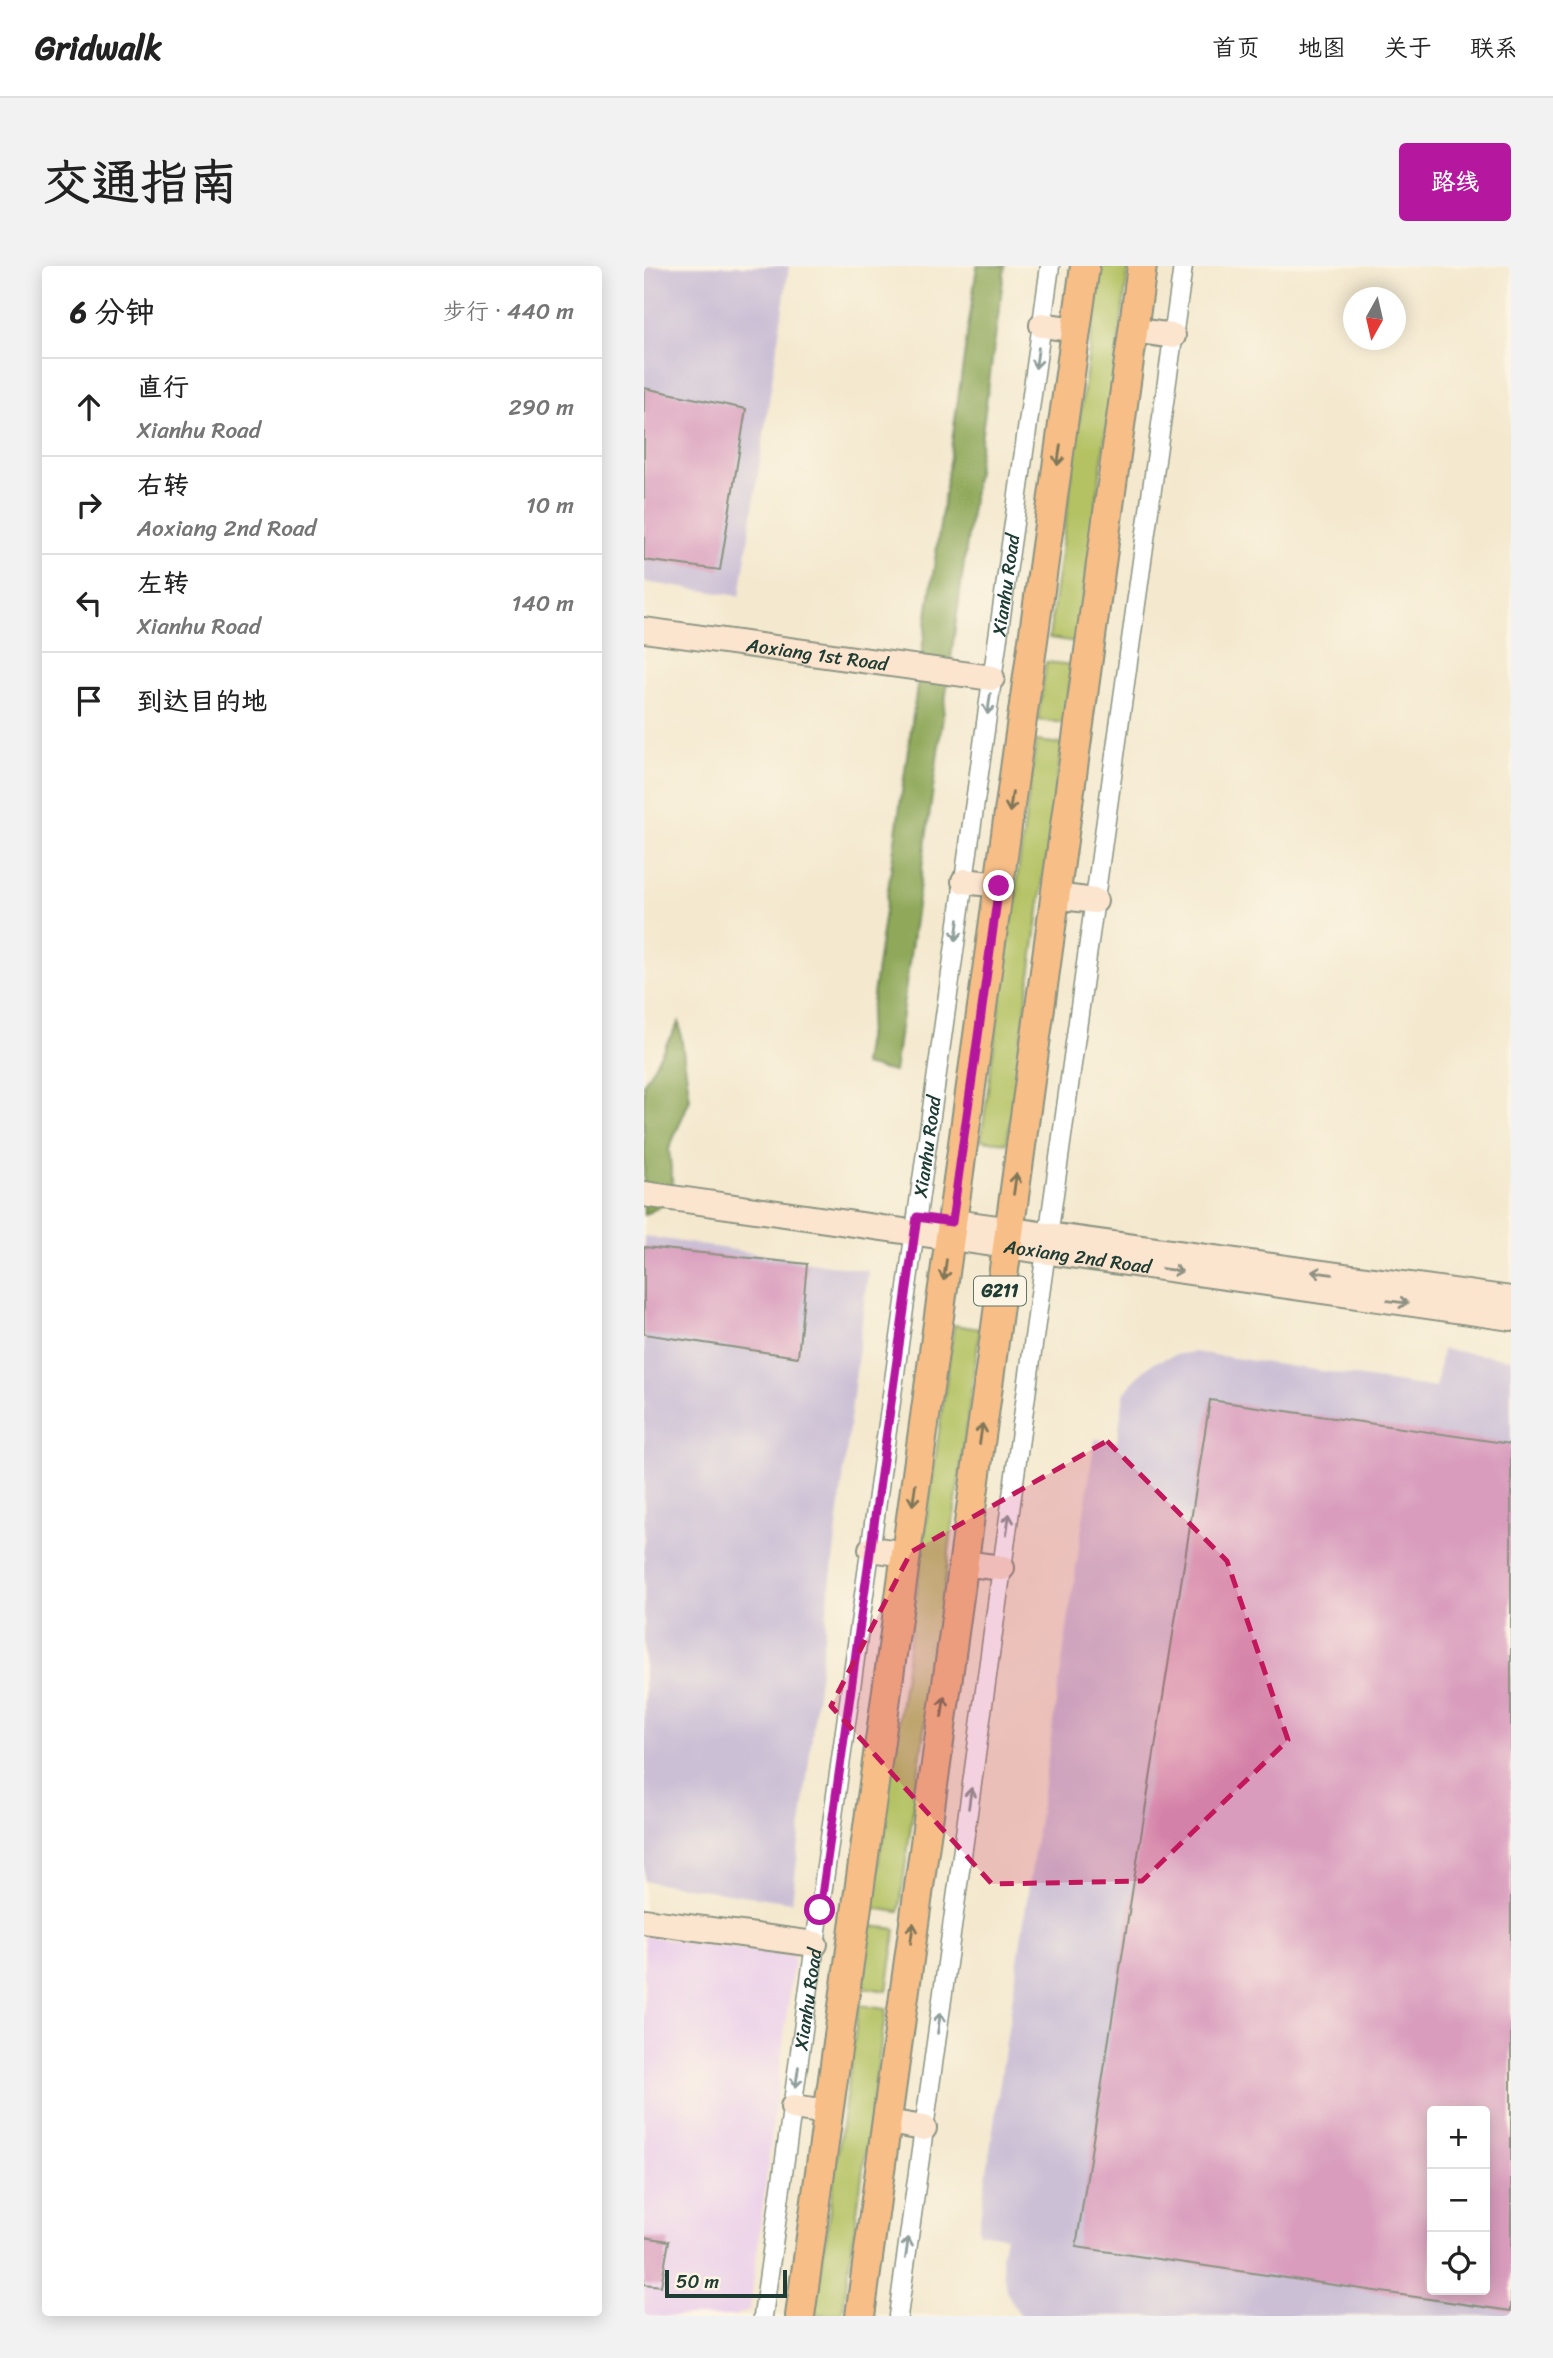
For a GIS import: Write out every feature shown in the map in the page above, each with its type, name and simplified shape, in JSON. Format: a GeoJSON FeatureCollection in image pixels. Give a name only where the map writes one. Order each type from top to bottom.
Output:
{"type":"FeatureCollection","features":[{"type":"Feature","properties":{"kind":"main road","name":"Xianhu Road"},"geometry":{"type":"LineString","coordinates":[[800,2316],[1085,266]]}},
{"type":"Feature","properties":{"kind":"main road","name":"G211"},"geometry":{"type":"LineString","coordinates":[[860,2316],[1142,266]]}},
{"type":"Feature","properties":{"kind":"street","name":"Xianhu Road"},"geometry":{"type":"LineString","coordinates":[[763,2316],[1050,266]]}},
{"type":"Feature","properties":{"kind":"street"},"geometry":{"type":"LineString","coordinates":[[898,2316],[1182,266]]}},
{"type":"Feature","properties":{"kind":"street"},"geometry":{"type":"LineString","coordinates":[[1042,325],[1076,330]]}},
{"type":"Feature","properties":{"kind":"street"},"geometry":{"type":"LineString","coordinates":[[1133,330],[1173,336]]}},
{"type":"Feature","properties":{"kind":"street","name":"Aoxiang 1st Road"},"geometry":{"type":"LineString","coordinates":[[644,630],[992,678]]}},
{"type":"Feature","properties":{"kind":"street"},"geometry":{"type":"LineString","coordinates":[[964,881],[999,886]]}},
{"type":"Feature","properties":{"kind":"street"},"geometry":{"type":"LineString","coordinates":[[1055,895],[1095,901]]}},
{"type":"Feature","properties":{"kind":"street","name":"Aoxiang 2nd Road"},"geometry":{"type":"LineString","coordinates":[[644,1177],[916,1225]]}},
{"type":"Feature","properties":{"kind":"street","name":"Aoxiang 2nd Road"},"geometry":{"type":"LineString","coordinates":[[644,1194],[1511,1299]]}},
{"type":"Feature","properties":{"kind":"street","name":"Aoxiang 2nd Road"},"geometry":{"type":"LineString","coordinates":[[1047,1243],[1511,1318]]}},
{"type":"Feature","properties":{"kind":"street"},"geometry":{"type":"LineString","coordinates":[[871,1549],[906,1554]]}},
{"type":"Feature","properties":{"kind":"street"},"geometry":{"type":"LineString","coordinates":[[963,1563],[1002,1568]]}},
{"type":"Feature","properties":{"kind":"street"},"geometry":{"type":"LineString","coordinates":[[644,1921],[815,1944]]}},
{"type":"Feature","properties":{"kind":"street"},"geometry":{"type":"LineString","coordinates":[[793,2107],[828,2112]]}},
{"type":"Feature","properties":{"kind":"street"},"geometry":{"type":"LineString","coordinates":[[887,2122],[924,2128]]}},
{"type":"Feature","properties":{"kind":"highlighted area"},"geometry":{"type":"Polygon","coordinates":[[[1107,1441],[1227,1561],[1288,1740],[1142,1881],[992,1884],[831,1706],[911,1552],[1107,1441]]]}},
{"type":"Feature","properties":{"kind":"shaded area"},"geometry":{"type":"Polygon","coordinates":[[[644,266],[789,266],[740,596],[644,582],[644,266]]]}},
{"type":"Feature","properties":{"kind":"shaded area"},"geometry":{"type":"Polygon","coordinates":[[[644,1236],[868,1271],[792,1902],[644,1881],[644,1236]]]}},
{"type":"Feature","properties":{"kind":"shaded area"},"geometry":{"type":"Polygon","coordinates":[[[1442,1349],[1511,1359],[1511,2316],[1020,2316],[1006,2290],[1001,2257],[1005,2236],[978,2232],[1095,1439],[1117,1442],[1124,1394],[1136,1378],[1153,1363],[1174,1355],[1194,1352],[1436,1388],[1442,1349]]]}},
{"type":"Feature","properties":{"kind":"shaded area"},"geometry":{"type":"Polygon","coordinates":[[[644,1936],[794,1956],[750,2309],[734,2316],[644,2316],[644,1936]]]}},
{"type":"Feature","properties":{"kind":"green space"},"geometry":{"type":"Polygon","coordinates":[[[977,266],[1005,266],[894,1072],[863,1065],[977,266]]]}},
{"type":"Feature","properties":{"kind":"green space"},"geometry":{"type":"Polygon","coordinates":[[[1101,266],[1129,266],[1077,642],[1049,638],[1101,266]]]}},
{"type":"Feature","properties":{"kind":"green space"},"geometry":{"type":"Polygon","coordinates":[[[1046,662],[1072,665],[1065,723],[1038,720],[1046,662]]]}},
{"type":"Feature","properties":{"kind":"green space"},"geometry":{"type":"Polygon","coordinates":[[[1036,741],[1062,744],[1007,1143],[981,1140],[1036,741]]]}},
{"type":"Feature","properties":{"kind":"green space"},"geometry":{"type":"Polygon","coordinates":[[[679,1022],[690,1099],[669,1149],[674,1199],[644,1215],[644,1083],[679,1022]]]}},
{"type":"Feature","properties":{"kind":"green space"},"geometry":{"type":"Polygon","coordinates":[[[954,1325],[980,1329],[899,1912],[872,1908],[954,1325]]]}},
{"type":"Feature","properties":{"kind":"green space"},"geometry":{"type":"Polygon","coordinates":[[[870,1926],[896,1929],[887,1991],[862,1987],[870,1926]]]}},
{"type":"Feature","properties":{"kind":"green space"},"geometry":{"type":"Polygon","coordinates":[[[859,2005],[886,2009],[842,2316],[815,2314],[859,2005]]]}},
{"type":"Feature","properties":{"kind":"building"},"geometry":{"type":"Polygon","coordinates":[[[644,388],[746,409],[720,570],[644,560],[644,388]]]}},
{"type":"Feature","properties":{"kind":"building"},"geometry":{"type":"Polygon","coordinates":[[[644,1247],[807,1264],[798,1357],[644,1334],[644,1247]]]}},
{"type":"Feature","properties":{"kind":"building"},"geometry":{"type":"Polygon","coordinates":[[[1210,1400],[1511,1444],[1511,2311],[1076,2247],[1210,1400]]]}},
{"type":"Feature","properties":{"kind":"building"},"geometry":{"type":"Polygon","coordinates":[[[644,2237],[669,2241],[661,2286],[644,2284],[644,2237]]]}},
{"type":"Feature","properties":{"kind":"route"},"geometry":{"type":"LineString","coordinates":[[820,1910],[917,1217],[952,1222],[999,886]]}}]}
